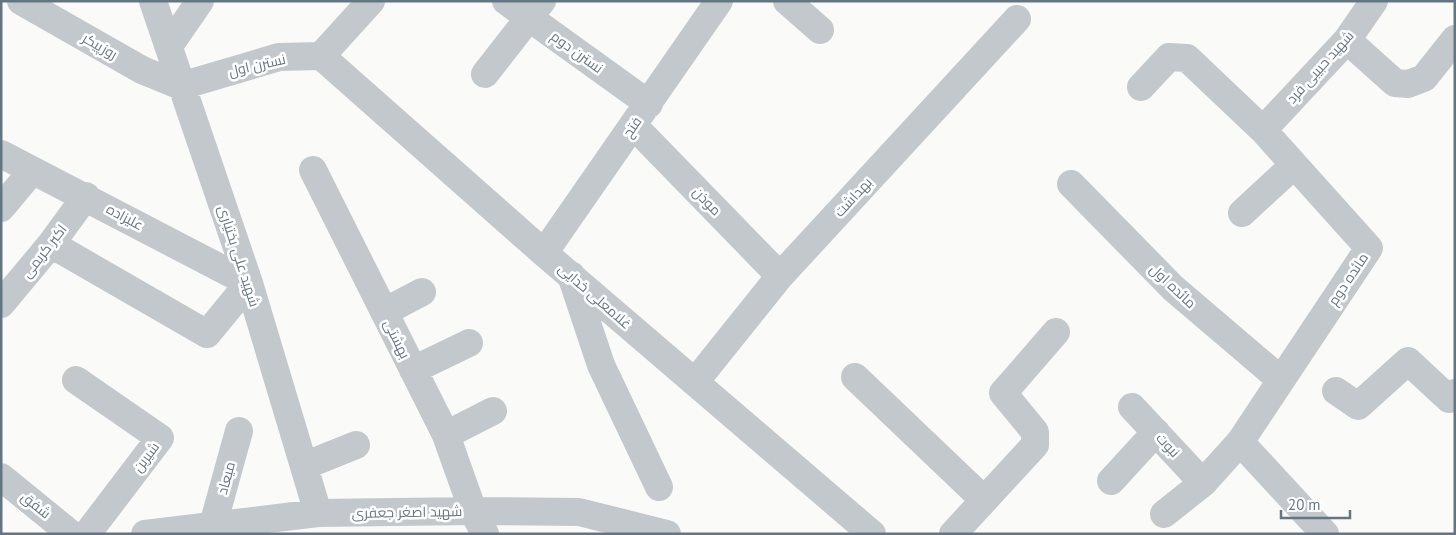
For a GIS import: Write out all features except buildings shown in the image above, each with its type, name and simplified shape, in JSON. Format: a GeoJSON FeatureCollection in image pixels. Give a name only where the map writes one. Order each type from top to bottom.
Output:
{"type":"FeatureCollection","features":[{"type":"Feature","properties":{"kind":"street","name":"روزپیکر"},"geometry":{"type":"LineString","coordinates":[[21,1],[142,70],[181,86]]}},
{"type":"Feature","properties":{"kind":"street","name":"شهید علی بختیاری"},"geometry":{"type":"LineString","coordinates":[[152,1],[249,283],[318,513]]}},
{"type":"Feature","properties":{"kind":"street"},"geometry":{"type":"LineString","coordinates":[[169,46],[200,1]]}},
{"type":"Feature","properties":{"kind":"street"},"geometry":{"type":"LineString","coordinates":[[321,56],[371,1]]}},
{"type":"Feature","properties":{"kind":"street","name":"نسترن دوم"},"geometry":{"type":"LineString","coordinates":[[506,1],[536,9],[641,115]]}},
{"type":"Feature","properties":{"kind":"street","name":"فتح"},"geometry":{"type":"LineString","coordinates":[[544,253],[719,1]]}},
{"type":"Feature","properties":{"kind":"street"},"geometry":{"type":"LineString","coordinates":[[786,1],[820,30]]}},
{"type":"Feature","properties":{"kind":"street","name":"شهید حبیبی فرد"},"geometry":{"type":"LineString","coordinates":[[1263,130],[1347,40],[1374,1]]}},
{"type":"Feature","properties":{"kind":"street"},"geometry":{"type":"LineString","coordinates":[[486,74],[536,9]]}},
{"type":"Feature","properties":{"kind":"street","name":"بهداشت"},"geometry":{"type":"LineString","coordinates":[[695,382],[780,276],[1017,19]]}},
{"type":"Feature","properties":{"kind":"street"},"geometry":{"type":"LineString","coordinates":[[1347,40],[1395,83],[1408,84],[1424,78],[1455,39]]}},
{"type":"Feature","properties":{"kind":"street","name":"نسترن اول"},"geometry":{"type":"LineString","coordinates":[[181,86],[279,57],[321,56]]}},
{"type":"Feature","properties":{"kind":"street","name":"غلامعلی خدایی"},"geometry":{"type":"LineString","coordinates":[[321,56],[544,253],[872,534]]}},
{"type":"Feature","properties":{"kind":"street","name":"مائده دوم"},"geometry":{"type":"LineString","coordinates":[[1140,87],[1170,57],[1187,58],[1263,130],[1369,248],[1240,442],[1203,483],[1164,514]]}},
{"type":"Feature","properties":{"kind":"street","name":"موذن"},"geometry":{"type":"LineString","coordinates":[[641,115],[780,276]]}},
{"type":"Feature","properties":{"kind":"street","name":"علیزاده"},"geometry":{"type":"LineString","coordinates":[[1,154],[32,171],[86,196],[249,283]]}},
{"type":"Feature","properties":{"kind":"street"},"geometry":{"type":"LineString","coordinates":[[1242,213],[1294,165]]}},
{"type":"Feature","properties":{"kind":"street","name":"بهشتی"},"geometry":{"type":"LineString","coordinates":[[313,170],[446,435],[479,522]]}},
{"type":"Feature","properties":{"kind":"street"},"geometry":{"type":"LineString","coordinates":[[1,208],[32,171]]}},
{"type":"Feature","properties":{"kind":"street","name":"مائده اول"},"geometry":{"type":"LineString","coordinates":[[1071,184],[1173,288],[1281,380]]}},
{"type":"Feature","properties":{"kind":"street","name":"اکبر کریمی"},"geometry":{"type":"LineString","coordinates":[[1,304],[51,244],[86,196]]}},
{"type":"Feature","properties":{"kind":"street"},"geometry":{"type":"LineString","coordinates":[[51,244],[207,334],[249,283]]}},
{"type":"Feature","properties":{"kind":"street"},"geometry":{"type":"LineString","coordinates":[[571,275],[601,365],[659,488]]}},
{"type":"Feature","properties":{"kind":"street"},"geometry":{"type":"LineString","coordinates":[[384,312],[422,292]]}},
{"type":"Feature","properties":{"kind":"street"},"geometry":{"type":"LineString","coordinates":[[953,534],[1035,446],[1035,432],[1003,394],[1056,332]]}},
{"type":"Feature","properties":{"kind":"street"},"geometry":{"type":"LineString","coordinates":[[413,370],[469,343]]}},
{"type":"Feature","properties":{"kind":"street"},"geometry":{"type":"LineString","coordinates":[[1336,391],[1358,406],[1408,361],[1449,399],[1455,393]]}},
{"type":"Feature","properties":{"kind":"street"},"geometry":{"type":"LineString","coordinates":[[855,376],[984,500]]}},
{"type":"Feature","properties":{"kind":"street","name":"شیرین"},"geometry":{"type":"LineString","coordinates":[[76,380],[160,438],[87,534]]}},
{"type":"Feature","properties":{"kind":"street","name":"نبوت"},"geometry":{"type":"LineString","coordinates":[[1132,407],[1203,483]]}},
{"type":"Feature","properties":{"kind":"street"},"geometry":{"type":"LineString","coordinates":[[446,435],[494,411]]}},
{"type":"Feature","properties":{"kind":"street","name":"میعاد"},"geometry":{"type":"LineString","coordinates":[[213,525],[239,431]]}},
{"type":"Feature","properties":{"kind":"street"},"geometry":{"type":"LineString","coordinates":[[1112,481],[1156,432]]}},
{"type":"Feature","properties":{"kind":"street"},"geometry":{"type":"LineString","coordinates":[[1240,442],[1325,534]]}},
{"type":"Feature","properties":{"kind":"street"},"geometry":{"type":"LineString","coordinates":[[304,466],[356,445]]}},
{"type":"Feature","properties":{"kind":"street","name":"شفق"},"geometry":{"type":"LineString","coordinates":[[1,477],[71,534]]}},
{"type":"Feature","properties":{"kind":"street","name":"شهید اصغر جعفری"},"geometry":{"type":"LineString","coordinates":[[145,534],[213,525],[287,524],[318,513],[434,523],[479,522],[579,512],[667,534]]}}]}
